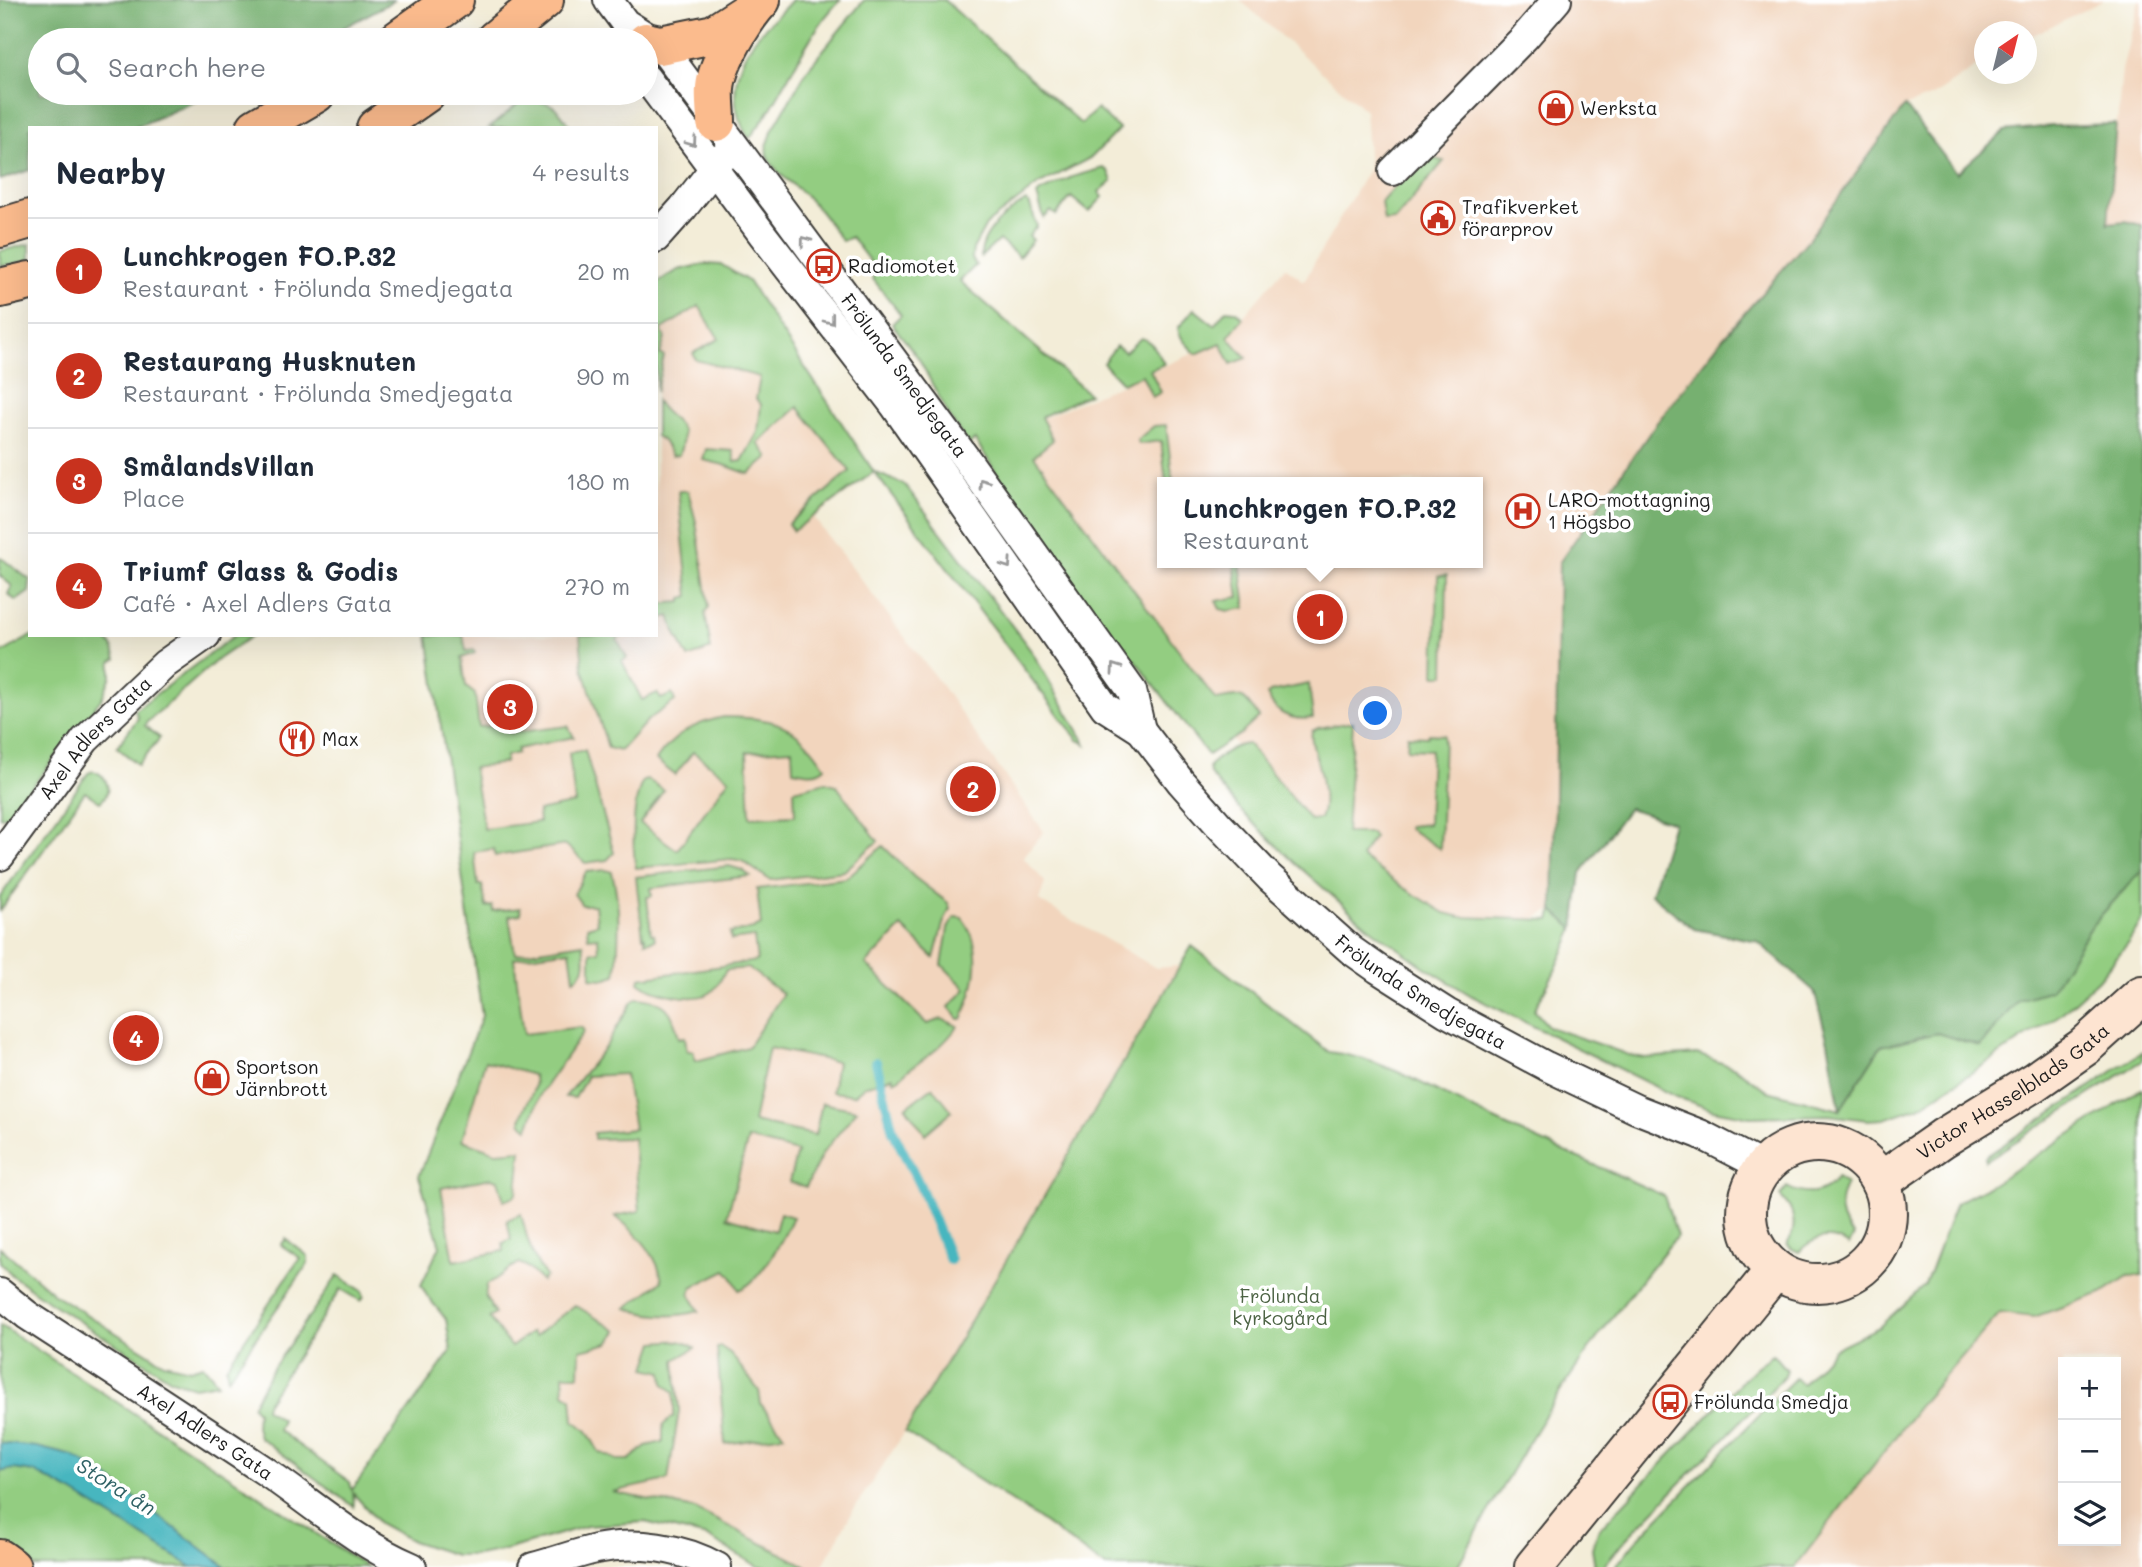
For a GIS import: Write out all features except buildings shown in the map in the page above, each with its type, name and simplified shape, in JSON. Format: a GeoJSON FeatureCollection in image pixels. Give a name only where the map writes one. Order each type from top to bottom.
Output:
{"type":"FeatureCollection","features":[{"type":"Feature","properties":{"kind":"main road"},"geometry":{"type":"LineString","coordinates":[[415,28],[454,0]]}},
{"type":"Feature","properties":{"kind":"main road"},"geometry":{"type":"LineString","coordinates":[[510,28],[544,0]]}},
{"type":"Feature","properties":{"kind":"main road"},"geometry":{"type":"LineString","coordinates":[[658,41],[714,34],[757,4]]}},
{"type":"Feature","properties":{"kind":"main road"},"geometry":{"type":"LineString","coordinates":[[724,133],[715,86],[722,64],[757,4]]}},
{"type":"Feature","properties":{"kind":"main road"},"geometry":{"type":"LineString","coordinates":[[259,126],[295,105]]}},
{"type":"Feature","properties":{"kind":"main road"},"geometry":{"type":"LineString","coordinates":[[379,126],[409,105]]}},
{"type":"Feature","properties":{"kind":"main road"},"geometry":{"type":"LineString","coordinates":[[0,228],[28,220]]}},
{"type":"Feature","properties":{"kind":"main road"},"geometry":{"type":"LineString","coordinates":[[0,288],[28,281]]}},
{"type":"Feature","properties":{"kind":"main road"},"geometry":{"type":"LineString","coordinates":[[0,1559],[11,1567]]}},
{"type":"Feature","properties":{"kind":"street"},"geometry":{"type":"LineString","coordinates":[[608,0],[628,28]]}},
{"type":"Feature","properties":{"kind":"street"},"geometry":{"type":"LineString","coordinates":[[1393,171],[1524,38],[1557,0]]}},
{"type":"Feature","properties":{"kind":"street","name":"Frölunda Smedjegata"},"geometry":{"type":"LineString","coordinates":[[658,64],[724,133],[967,460],[1132,691],[1141,730]]}},
{"type":"Feature","properties":{"kind":"street","name":"Frölunda Smedjegata"},"geometry":{"type":"LineString","coordinates":[[658,76],[713,170],[895,406],[1105,707],[1141,730],[1219,825],[1301,906],[1360,956],[1437,1007],[1546,1066],[1636,1109],[1700,1134],[1764,1167]]}},
{"type":"Feature","properties":{"kind":"street"},"geometry":{"type":"LineString","coordinates":[[658,236],[713,170],[724,133]]}},
{"type":"Feature","properties":{"kind":"street","name":"Axel Adlers Gata"},"geometry":{"type":"LineString","coordinates":[[0,856],[85,740],[165,664],[203,637]]}},
{"type":"Feature","properties":{"kind":"street","name":"Victor Hasselblads Gata"},"geometry":{"type":"LineString","coordinates":[[1881,1182],[1943,1138],[2034,1082],[2084,1047],[2142,995]]}},
{"type":"Feature","properties":{"kind":"street"},"geometry":{"type":"LineString","coordinates":[[1826,1143],[1852,1152],[1873,1170],[1881,1182],[1886,1198],[1885,1232],[1874,1254],[1856,1272],[1832,1281],[1807,1283],[1775,1270],[1756,1248],[1747,1221],[1750,1192],[1764,1167],[1774,1157],[1799,1145],[1826,1143]]}},
{"type":"Feature","properties":{"kind":"street"},"geometry":{"type":"LineString","coordinates":[[1534,1567],[1775,1270]]}},
{"type":"Feature","properties":{"kind":"street","name":"Axel Adlers Gata"},"geometry":{"type":"LineString","coordinates":[[0,1293],[27,1315],[212,1435],[358,1537],[412,1567]]}},
{"type":"Feature","properties":{"kind":"street"},"geometry":{"type":"LineString","coordinates":[[533,1567],[619,1545],[680,1552],[717,1567]]}},
{"type":"Feature","properties":{"kind":"shaded area"},"geometry":{"type":"Polygon","coordinates":[[[1240,0],[2104,0],[2037,33],[2037,21],[1974,21],[1974,68],[1933,96],[1905,106],[1808,240],[1723,338],[1655,425],[1559,563],[1553,910],[1514,927],[1432,922],[1304,824],[1188,689],[993,440],[1224,340],[1285,267],[1304,281],[1369,168],[1365,110],[1240,0]]]}},
{"type":"Feature","properties":{"kind":"shaded area"},"geometry":{"type":"Polygon","coordinates":[[[2139,0],[2142,0],[2142,225],[2125,221],[2108,224],[2122,70],[2139,0]]]}},
{"type":"Feature","properties":{"kind":"shaded area"},"geometry":{"type":"Polygon","coordinates":[[[706,264],[722,265],[748,281],[874,472],[814,518],[942,686],[1044,832],[1023,857],[1045,882],[1039,901],[1156,968],[1179,966],[905,1432],[852,1512],[822,1567],[808,1567],[695,1509],[608,1491],[531,1430],[440,1246],[419,1176],[482,1016],[428,637],[658,637],[658,283],[678,270],[706,264]]]}},
{"type":"Feature","properties":{"kind":"shaded area"},"geometry":{"type":"Polygon","coordinates":[[[2142,1262],[2142,1567],[1795,1567],[1923,1400],[2000,1313],[2068,1305],[2102,1293],[2142,1262]]]}},
{"type":"Feature","properties":{"kind":"green space"},"geometry":{"type":"Polygon","coordinates":[[[0,0],[395,0],[343,28],[28,28],[28,105],[187,105],[139,126],[28,126],[28,171],[0,180],[0,0]]]}},
{"type":"Feature","properties":{"kind":"green space"},"geometry":{"type":"Polygon","coordinates":[[[792,0],[840,0],[812,36],[771,108],[749,139],[738,116],[736,104],[735,92],[740,68],[755,39],[792,0]]]}},
{"type":"Feature","properties":{"kind":"green space"},"geometry":{"type":"Polygon","coordinates":[[[864,0],[944,0],[1081,124],[1097,109],[1119,129],[1092,157],[1038,185],[986,225],[973,249],[972,259],[976,265],[960,281],[1089,394],[1041,417],[1053,440],[1034,456],[1216,700],[1242,698],[1259,717],[1242,733],[1208,755],[1135,660],[1124,659],[975,440],[968,445],[949,416],[919,359],[892,324],[901,315],[873,279],[873,266],[851,237],[842,241],[815,206],[782,175],[768,157],[767,147],[772,131],[807,70],[864,0]]]}},
{"type":"Feature","properties":{"kind":"green space"},"geometry":{"type":"Polygon","coordinates":[[[517,105],[550,105],[557,109],[570,126],[491,126],[517,105]]]}},
{"type":"Feature","properties":{"kind":"green space"},"geometry":{"type":"Polygon","coordinates":[[[1905,106],[1957,173],[2005,131],[2116,124],[2108,223],[2125,221],[2142,225],[2142,870],[2093,924],[2051,990],[2018,1000],[1980,1046],[1937,1033],[1881,1046],[1840,1110],[1828,1042],[1814,991],[1757,941],[1694,929],[1651,894],[1673,823],[1629,808],[1581,873],[1574,929],[1553,910],[1559,563],[1655,425],[1723,338],[1808,240],[1905,106]]]}},
{"type":"Feature","properties":{"kind":"green space"},"geometry":{"type":"Polygon","coordinates":[[[1429,157],[1444,161],[1395,220],[1384,221],[1381,202],[1400,181],[1429,157]]]}},
{"type":"Feature","properties":{"kind":"green space"},"geometry":{"type":"Polygon","coordinates":[[[1103,168],[1108,171],[1112,181],[1099,192],[1103,197],[1089,212],[1071,197],[1056,215],[1051,211],[1044,218],[1037,195],[1040,192],[1072,177],[1103,168]]]}},
{"type":"Feature","properties":{"kind":"green space"},"geometry":{"type":"Polygon","coordinates":[[[1026,201],[1037,226],[1029,236],[1033,240],[1019,257],[999,240],[981,257],[985,240],[996,224],[1026,201]]]}},
{"type":"Feature","properties":{"kind":"green space"},"geometry":{"type":"Polygon","coordinates":[[[28,244],[28,261],[0,266],[0,251],[28,244]]]}},
{"type":"Feature","properties":{"kind":"green space"},"geometry":{"type":"Polygon","coordinates":[[[706,264],[722,265],[748,281],[874,472],[793,531],[788,524],[850,471],[798,407],[758,443],[769,457],[749,474],[703,460],[706,449],[733,451],[735,462],[742,461],[758,432],[761,404],[756,399],[760,377],[696,360],[693,353],[719,339],[699,306],[661,330],[665,338],[660,354],[664,356],[658,383],[658,283],[678,270],[706,264]]]}},
{"type":"Feature","properties":{"kind":"green space"},"geometry":{"type":"Polygon","coordinates":[[[1194,309],[1214,325],[1226,310],[1235,311],[1243,318],[1228,337],[1247,358],[1231,364],[1221,343],[1196,354],[1182,339],[1178,328],[1194,309]]]}},
{"type":"Feature","properties":{"kind":"green space"},"geometry":{"type":"Polygon","coordinates":[[[1141,338],[1152,345],[1164,364],[1150,370],[1161,392],[1152,397],[1142,375],[1122,383],[1103,363],[1116,346],[1125,352],[1141,338]]]}},
{"type":"Feature","properties":{"kind":"green space"},"geometry":{"type":"Polygon","coordinates":[[[658,404],[681,429],[683,435],[679,455],[672,456],[658,437],[658,404]]]}},
{"type":"Feature","properties":{"kind":"green space"},"geometry":{"type":"Polygon","coordinates":[[[1166,425],[1172,477],[1165,477],[1161,441],[1139,444],[1137,440],[1154,426],[1166,425]]]}},
{"type":"Feature","properties":{"kind":"green space"},"geometry":{"type":"Polygon","coordinates":[[[874,472],[905,485],[1032,652],[1086,744],[1078,740],[874,472]]]}},
{"type":"Feature","properties":{"kind":"green space"},"geometry":{"type":"Polygon","coordinates":[[[678,491],[688,491],[696,522],[709,607],[705,613],[711,649],[688,658],[670,616],[658,619],[658,604],[682,602],[682,598],[689,596],[678,491]]]}},
{"type":"Feature","properties":{"kind":"green space"},"geometry":{"type":"Polygon","coordinates":[[[0,557],[28,578],[28,593],[16,601],[8,594],[12,586],[0,576],[0,557]]]}},
{"type":"Feature","properties":{"kind":"green space"},"geometry":{"type":"Polygon","coordinates":[[[1235,568],[1241,568],[1246,608],[1228,611],[1220,609],[1216,601],[1239,597],[1235,568]]]}},
{"type":"Feature","properties":{"kind":"green space"},"geometry":{"type":"Polygon","coordinates":[[[1447,575],[1445,675],[1435,675],[1438,576],[1447,575]]]}},
{"type":"Feature","properties":{"kind":"green space"},"geometry":{"type":"Polygon","coordinates":[[[30,637],[105,637],[112,646],[116,659],[111,662],[111,676],[102,698],[9,816],[0,817],[0,654],[30,637]]]}},
{"type":"Feature","properties":{"kind":"green space"},"geometry":{"type":"Polygon","coordinates":[[[232,637],[250,637],[218,659],[146,723],[145,726],[160,738],[138,765],[117,747],[138,718],[135,710],[232,637]]]}},
{"type":"Feature","properties":{"kind":"green space"},"geometry":{"type":"Polygon","coordinates":[[[428,637],[463,637],[466,651],[474,650],[475,653],[462,658],[466,687],[475,694],[479,727],[509,724],[510,733],[568,726],[574,737],[517,749],[517,753],[506,756],[505,763],[473,768],[484,829],[539,822],[538,811],[575,803],[569,753],[585,750],[614,853],[607,860],[585,863],[566,845],[495,856],[494,849],[474,852],[478,885],[482,885],[486,907],[492,906],[493,911],[520,908],[521,914],[509,916],[515,954],[583,943],[584,968],[574,979],[570,950],[514,958],[524,1034],[581,1027],[584,1031],[541,1093],[528,1128],[521,1122],[533,1092],[533,1075],[485,1061],[462,1140],[496,1152],[521,1150],[517,1192],[514,1197],[504,1201],[498,1180],[491,1178],[441,1188],[454,1261],[504,1251],[503,1243],[511,1239],[507,1220],[521,1214],[533,1255],[546,1276],[542,1281],[519,1263],[487,1285],[485,1296],[495,1314],[489,1318],[511,1347],[532,1332],[535,1336],[575,1305],[617,1331],[609,1343],[580,1350],[579,1375],[563,1375],[564,1393],[572,1398],[574,1421],[587,1431],[599,1452],[617,1460],[629,1460],[646,1446],[663,1442],[663,1425],[674,1416],[674,1392],[664,1384],[663,1372],[646,1368],[655,1342],[681,1341],[695,1348],[675,1360],[679,1411],[668,1480],[612,1492],[695,1509],[808,1567],[759,1567],[707,1537],[645,1522],[587,1526],[505,1550],[477,1555],[455,1555],[412,1541],[379,1523],[353,1493],[354,1507],[259,1437],[256,1427],[257,1411],[252,1406],[271,1371],[338,1275],[362,1291],[364,1296],[361,1301],[341,1289],[265,1409],[282,1420],[278,1430],[350,1482],[352,1490],[451,1351],[446,1319],[421,1285],[440,1246],[419,1176],[482,1016],[428,637]]]}},
{"type":"Feature","properties":{"kind":"green space"},"geometry":{"type":"Polygon","coordinates":[[[580,637],[620,637],[617,639],[627,658],[622,661],[642,700],[657,693],[661,699],[672,694],[675,701],[648,720],[620,751],[608,748],[583,668],[580,637]]]}},
{"type":"Feature","properties":{"kind":"green space"},"geometry":{"type":"Polygon","coordinates":[[[1309,684],[1313,718],[1292,717],[1280,712],[1267,695],[1270,692],[1309,684]]]}},
{"type":"Feature","properties":{"kind":"green space"},"geometry":{"type":"Polygon","coordinates":[[[724,717],[757,719],[783,726],[805,741],[825,767],[814,772],[793,770],[792,749],[747,752],[750,817],[795,815],[794,790],[826,782],[836,785],[878,841],[844,871],[770,880],[742,861],[732,859],[636,868],[634,824],[639,789],[643,781],[648,780],[664,790],[640,823],[677,850],[729,779],[693,752],[675,775],[656,760],[662,751],[686,731],[704,722],[724,717]]]}},
{"type":"Feature","properties":{"kind":"green space"},"geometry":{"type":"Polygon","coordinates":[[[1353,722],[1346,833],[1370,833],[1374,837],[1361,857],[1445,913],[1461,917],[1550,920],[1553,910],[1574,929],[1534,1010],[1549,1027],[1645,1058],[1697,1054],[1735,1068],[1768,1091],[1840,1110],[1881,1046],[1937,1033],[1980,1046],[2018,1000],[2051,990],[2093,924],[2142,870],[2142,920],[2128,943],[2098,980],[2061,1014],[1919,1107],[1884,1119],[1868,1120],[1828,1115],[1750,1117],[1713,1110],[1674,1096],[1472,996],[1423,966],[1367,926],[1296,864],[1242,812],[1210,774],[1209,766],[1222,755],[1237,746],[1248,744],[1310,820],[1320,819],[1323,795],[1312,731],[1353,722]]]}},
{"type":"Feature","properties":{"kind":"green space"},"geometry":{"type":"Polygon","coordinates":[[[1429,734],[1444,735],[1440,849],[1408,828],[1428,824],[1431,750],[1407,749],[1408,736],[1428,737],[1429,734]]]}},
{"type":"Feature","properties":{"kind":"green space"},"geometry":{"type":"Polygon","coordinates":[[[93,771],[102,776],[107,784],[104,798],[100,802],[85,792],[0,911],[0,897],[88,773],[93,771]]]}},
{"type":"Feature","properties":{"kind":"green space"},"geometry":{"type":"Polygon","coordinates":[[[883,846],[914,877],[948,903],[950,908],[934,958],[902,927],[866,964],[927,1024],[942,1019],[958,1026],[936,1049],[898,1079],[893,1081],[893,1077],[865,1086],[854,1095],[832,1092],[837,1062],[769,1048],[753,1122],[815,1135],[822,1103],[857,1110],[822,1154],[806,1187],[789,1182],[797,1152],[748,1139],[727,1217],[775,1231],[780,1213],[793,1217],[763,1269],[747,1286],[739,1290],[726,1270],[692,1287],[690,1295],[699,1311],[662,1315],[626,1308],[662,1281],[651,1253],[631,1229],[615,1216],[640,1211],[633,1138],[594,1139],[594,1133],[634,1129],[625,1074],[587,1076],[575,1098],[565,1097],[606,1046],[637,998],[655,1001],[667,1009],[679,1038],[685,1037],[687,1051],[693,1051],[696,1061],[748,1047],[783,994],[748,968],[726,970],[713,991],[694,997],[653,990],[639,982],[640,978],[757,961],[754,937],[731,940],[730,933],[761,925],[757,889],[846,878],[883,846]]]}},
{"type":"Feature","properties":{"kind":"green space"},"geometry":{"type":"Polygon","coordinates":[[[729,866],[750,876],[651,888],[652,896],[647,897],[651,934],[654,934],[655,940],[645,942],[636,877],[729,866]]]}},
{"type":"Feature","properties":{"kind":"green space"},"geometry":{"type":"Polygon","coordinates":[[[586,872],[612,872],[615,885],[618,936],[616,975],[603,979],[591,978],[591,952],[599,951],[598,937],[588,938],[587,927],[597,924],[595,905],[582,905],[574,894],[586,872]]]}},
{"type":"Feature","properties":{"kind":"green space"},"geometry":{"type":"Polygon","coordinates":[[[955,917],[962,918],[969,930],[976,955],[974,981],[962,1019],[949,1007],[966,989],[942,965],[948,928],[955,917]]]}},
{"type":"Feature","properties":{"kind":"green space","name":"Frölunda kyrkogård"},"geometry":{"type":"Polygon","coordinates":[[[1192,946],[1329,1052],[1371,1061],[1391,1069],[1469,1108],[1664,1196],[1677,1236],[1618,1310],[1568,1380],[1518,1460],[1457,1567],[1106,1567],[1030,1513],[905,1432],[1192,946]]]}},
{"type":"Feature","properties":{"kind":"green space"},"geometry":{"type":"Polygon","coordinates":[[[2142,1052],[2142,1061],[1985,1161],[1985,1157],[2142,1052]]]}},
{"type":"Feature","properties":{"kind":"green space"},"geometry":{"type":"Polygon","coordinates":[[[933,1087],[952,1111],[925,1134],[906,1107],[933,1087]]]}},
{"type":"Feature","properties":{"kind":"green space"},"geometry":{"type":"Polygon","coordinates":[[[2142,1088],[2142,1275],[2128,1276],[2102,1293],[2034,1317],[2000,1313],[1923,1401],[1795,1567],[1615,1567],[1635,1542],[1795,1378],[1802,1384],[1834,1349],[1879,1327],[1925,1285],[1956,1203],[1991,1185],[2142,1088]]]}},
{"type":"Feature","properties":{"kind":"green space"},"geometry":{"type":"Polygon","coordinates":[[[1837,1177],[1846,1184],[1840,1205],[1842,1218],[1854,1236],[1849,1245],[1836,1239],[1822,1238],[1799,1252],[1792,1249],[1787,1244],[1794,1225],[1792,1213],[1780,1196],[1787,1187],[1808,1193],[1821,1191],[1837,1177]]]}},
{"type":"Feature","properties":{"kind":"green space"},"geometry":{"type":"Polygon","coordinates":[[[286,1239],[308,1256],[308,1264],[228,1378],[226,1367],[300,1258],[281,1245],[286,1239]]]}},
{"type":"Feature","properties":{"kind":"green space"},"geometry":{"type":"Polygon","coordinates":[[[0,1247],[54,1294],[164,1363],[190,1369],[203,1365],[218,1383],[194,1387],[172,1380],[13,1276],[0,1262],[0,1247]]]}},
{"type":"Feature","properties":{"kind":"green space"},"geometry":{"type":"Polygon","coordinates":[[[0,1325],[367,1567],[34,1567],[0,1541],[0,1325]]]}},
{"type":"Feature","properties":{"kind":"green space"},"geometry":{"type":"Polygon","coordinates":[[[721,1347],[730,1353],[759,1391],[761,1404],[784,1435],[725,1444],[717,1348],[721,1347]]]}},
{"type":"Feature","properties":{"kind":"green space"},"geometry":{"type":"Polygon","coordinates":[[[1772,1355],[1787,1370],[1784,1377],[1626,1539],[1603,1567],[1595,1567],[1592,1548],[1599,1529],[1726,1397],[1772,1355]]]}},
{"type":"Feature","properties":{"kind":"water","name":"Stora ån"},"geometry":{"type":"Polygon","coordinates":[[[0,1443],[37,1447],[73,1456],[106,1476],[226,1567],[192,1567],[72,1492],[34,1472],[13,1469],[0,1472],[0,1443]]]}},
{"type":"Feature","properties":{"kind":"waterway"},"geometry":{"type":"LineString","coordinates":[[876,1062],[893,1131],[920,1186],[950,1260]]}},
{"type":"Feature","properties":{"kind":"place","name":"Werksta"},"geometry":{"type":"Point","coordinates":[1556,108]}},
{"type":"Feature","properties":{"kind":"place","name":"Trafikverket förarprov"},"geometry":{"type":"Point","coordinates":[1438,218]}},
{"type":"Feature","properties":{"kind":"place","name":"Radiomotet"},"geometry":{"type":"Point","coordinates":[824,266]}},
{"type":"Feature","properties":{"kind":"place","name":"LARO-mottagning 1 Högsbo"},"geometry":{"type":"Point","coordinates":[1523,511]}},
{"type":"Feature","properties":{"kind":"place","name":"Lunchkrogen FO.P.32"},"geometry":{"type":"Point","coordinates":[1320,617]}},
{"type":"Feature","properties":{"kind":"place","name":"SmålandsVillan"},"geometry":{"type":"Point","coordinates":[510,707]}},
{"type":"Feature","properties":{"kind":"place","name":"Max"},"geometry":{"type":"Point","coordinates":[297,739]}},
{"type":"Feature","properties":{"kind":"place","name":"Restaurang Husknuten"},"geometry":{"type":"Point","coordinates":[973,789]}},
{"type":"Feature","properties":{"kind":"place","name":"Triumf Glass & Godis"},"geometry":{"type":"Point","coordinates":[136,1038]}},
{"type":"Feature","properties":{"kind":"place","name":"Sportson Järnbrott"},"geometry":{"type":"Point","coordinates":[212,1078]}},
{"type":"Feature","properties":{"kind":"place","name":"Frölunda Smedja"},"geometry":{"type":"Point","coordinates":[1670,1402]}}]}
